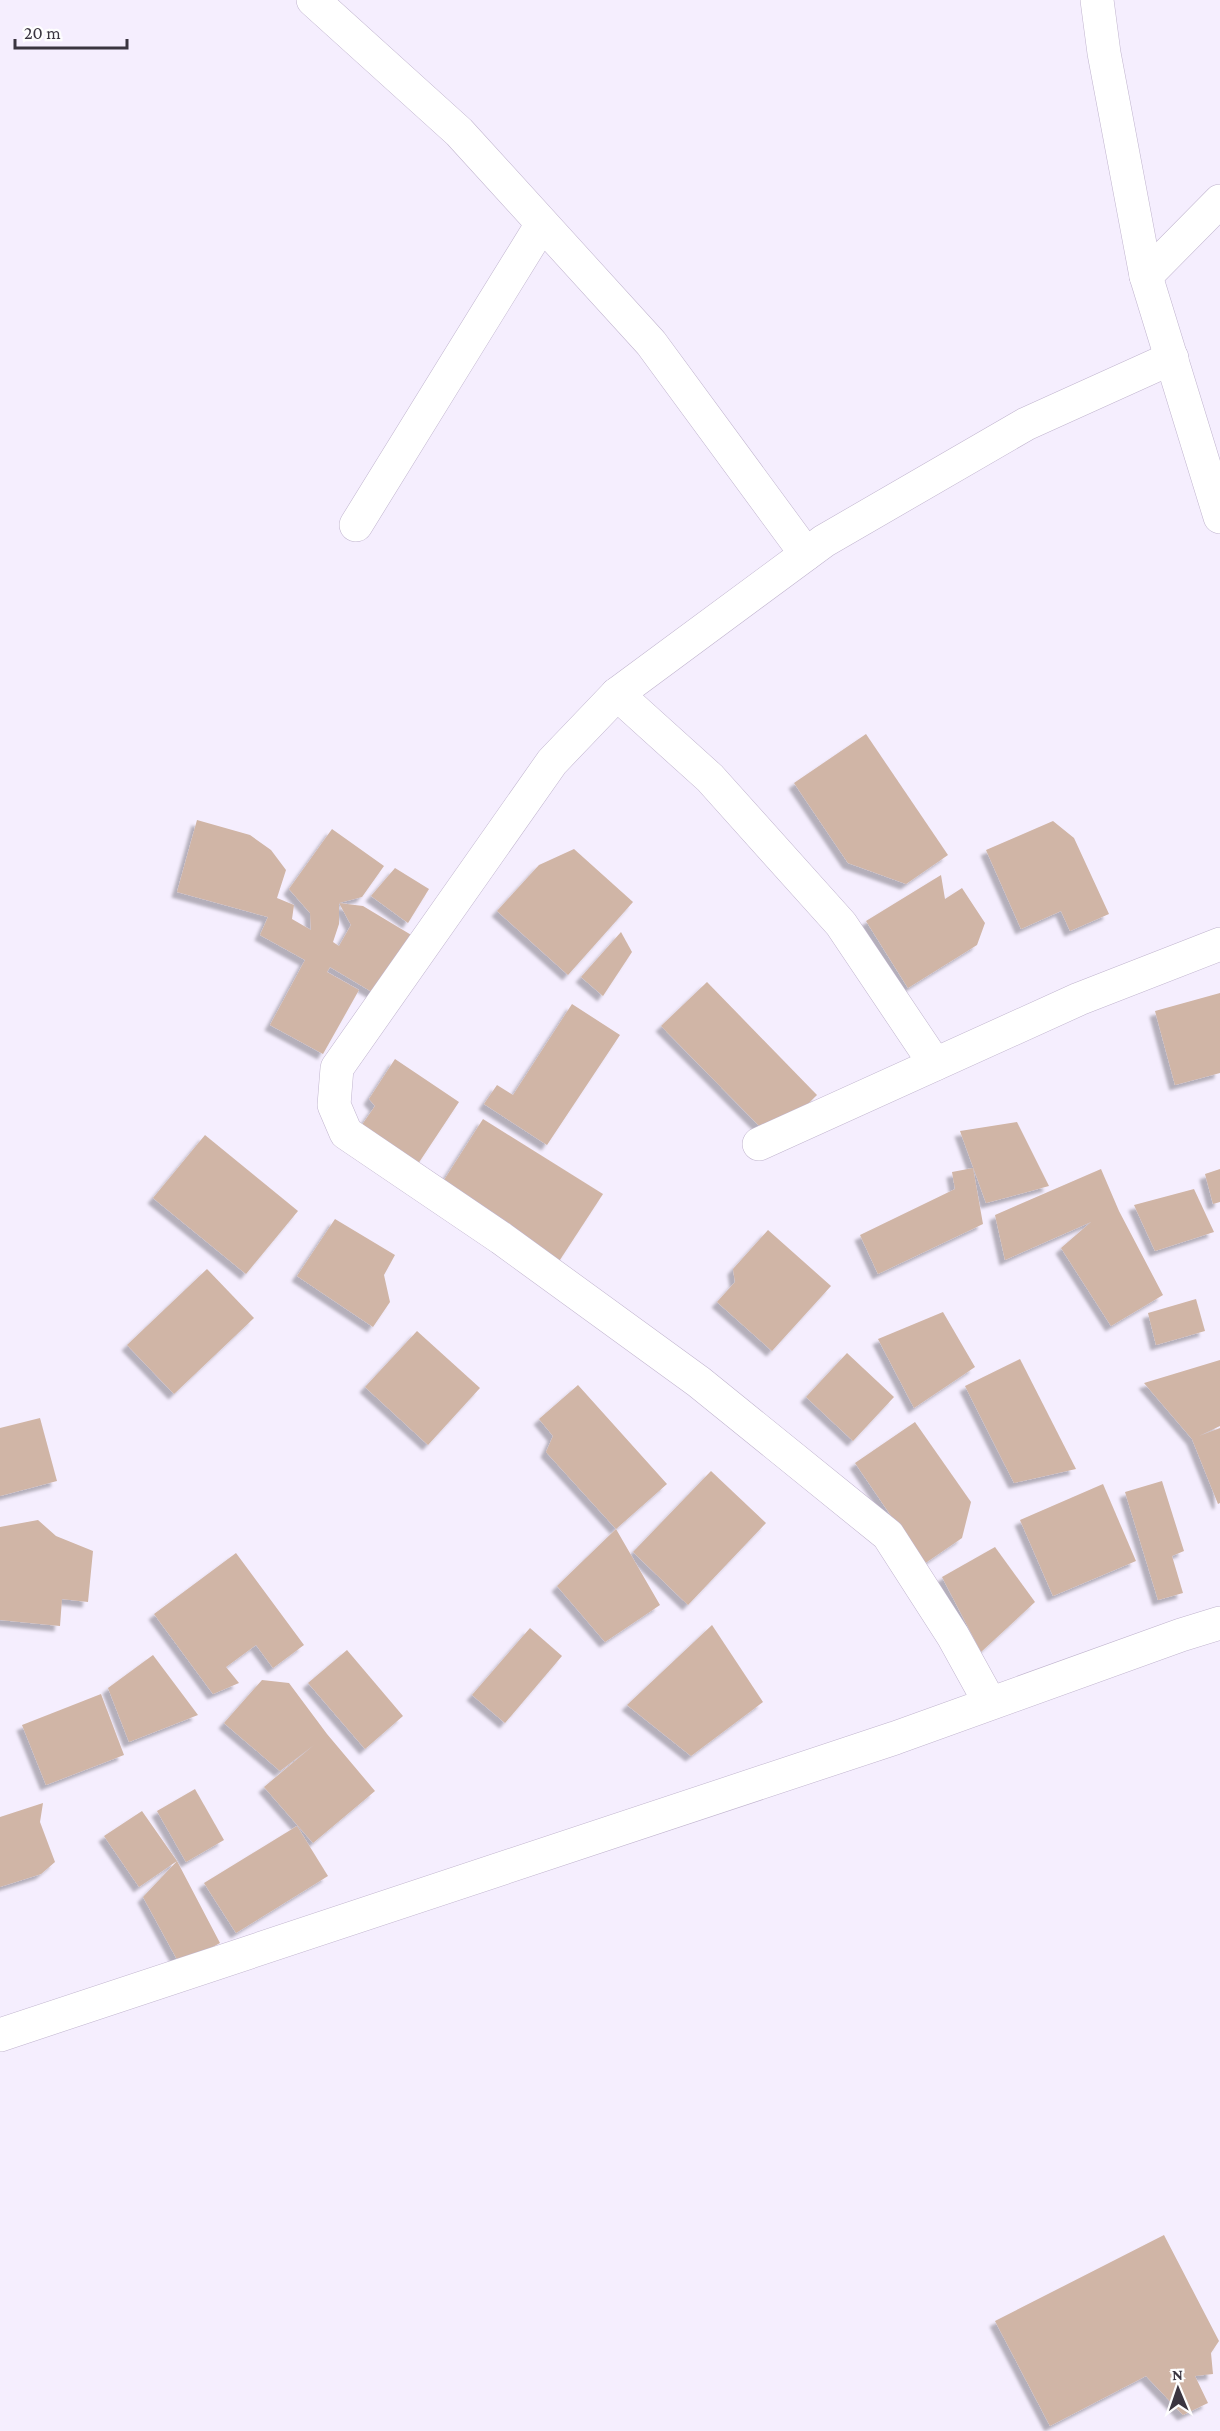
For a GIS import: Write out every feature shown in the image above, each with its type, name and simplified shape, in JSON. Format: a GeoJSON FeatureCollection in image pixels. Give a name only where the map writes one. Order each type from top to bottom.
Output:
{"type":"FeatureCollection","features":[{"type":"Feature","properties":{"kind":"street"},"geometry":{"type":"LineString","coordinates":[[1097,0],[1104,53],[1146,276],[1220,517]]}},
{"type":"Feature","properties":{"kind":"street"},"geometry":{"type":"LineString","coordinates":[[318,2],[459,132],[651,343],[806,554]]}},
{"type":"Feature","properties":{"kind":"street"},"geometry":{"type":"LineString","coordinates":[[1146,276],[1220,201]]}},
{"type":"Feature","properties":{"kind":"street"},"geometry":{"type":"LineString","coordinates":[[356,525],[542,224]]}},
{"type":"Feature","properties":{"kind":"street"},"geometry":{"type":"LineString","coordinates":[[990,1703],[953,1636],[888,1535],[699,1382],[501,1238],[346,1133],[334,1105],[337,1068],[552,762],[617,694],[824,541],[1026,424],[1172,358]]}},
{"type":"Feature","properties":{"kind":"street"},"geometry":{"type":"LineString","coordinates":[[617,694],[710,778],[841,924],[935,1064]]}},
{"type":"Feature","properties":{"kind":"street"},"geometry":{"type":"LineString","coordinates":[[759,1144],[1079,999],[1220,944]]}},
{"type":"Feature","properties":{"kind":"street"},"geometry":{"type":"LineString","coordinates":[[0,2035],[872,1746],[1181,1635],[1219,1625]]}},
{"type":"Feature","properties":{"kind":"building"},"geometry":{"type":"Polygon","coordinates":[[[866,734],[948,855],[906,884],[848,863],[794,783],[866,734]]]}},
{"type":"Feature","properties":{"kind":"building"},"geometry":{"type":"Polygon","coordinates":[[[197,820],[250,835],[271,850],[286,870],[277,898],[294,905],[292,919],[311,930],[310,913],[289,889],[332,829],[384,866],[362,897],[339,903],[363,906],[413,936],[377,995],[330,967],[327,972],[359,990],[323,1054],[270,1025],[305,960],[260,935],[268,917],[177,892],[197,820]],[[339,903],[339,924],[333,942],[339,946],[351,925],[339,903]]]}},
{"type":"Feature","properties":{"kind":"building"},"geometry":{"type":"Polygon","coordinates":[[[1053,821],[1074,838],[1109,914],[1070,931],[1061,911],[1021,929],[986,850],[1053,821]]]}},
{"type":"Feature","properties":{"kind":"building"},"geometry":{"type":"Polygon","coordinates":[[[574,849],[633,902],[568,975],[497,911],[539,865],[574,849]]]}},
{"type":"Feature","properties":{"kind":"building"},"geometry":{"type":"Polygon","coordinates":[[[395,868],[429,889],[408,923],[371,896],[395,868]]]}},
{"type":"Feature","properties":{"kind":"building"},"geometry":{"type":"Polygon","coordinates":[[[941,875],[945,899],[962,888],[985,923],[977,945],[908,988],[866,921],[941,875]]]}},
{"type":"Feature","properties":{"kind":"building"},"geometry":{"type":"Polygon","coordinates":[[[621,932],[632,952],[603,996],[581,977],[621,932]]]}},
{"type":"Feature","properties":{"kind":"building"},"geometry":{"type":"Polygon","coordinates":[[[707,982],[817,1095],[772,1139],[661,1026],[707,982]]]}},
{"type":"Feature","properties":{"kind":"building"},"geometry":{"type":"Polygon","coordinates":[[[1220,993],[1220,1073],[1175,1085],[1155,1011],[1220,993]]]}},
{"type":"Feature","properties":{"kind":"building"},"geometry":{"type":"Polygon","coordinates":[[[572,1004],[620,1035],[547,1145],[484,1104],[497,1085],[513,1095],[572,1004]]]}},
{"type":"Feature","properties":{"kind":"building"},"geometry":{"type":"Polygon","coordinates":[[[395,1059],[459,1102],[414,1170],[357,1132],[375,1106],[369,1099],[395,1059]]]}},
{"type":"Feature","properties":{"kind":"building"},"geometry":{"type":"Polygon","coordinates":[[[483,1119],[603,1194],[556,1266],[437,1191],[483,1119]]]}},
{"type":"Feature","properties":{"kind":"building"},"geometry":{"type":"Polygon","coordinates":[[[1017,1122],[1049,1186],[986,1203],[960,1131],[1017,1122]]]}},
{"type":"Feature","properties":{"kind":"building"},"geometry":{"type":"Polygon","coordinates":[[[205,1135],[298,1211],[246,1274],[153,1198],[205,1135]]]}},
{"type":"Feature","properties":{"kind":"building"},"geometry":{"type":"Polygon","coordinates":[[[973,1168],[983,1224],[878,1274],[860,1235],[955,1189],[952,1172],[973,1168]]]}},
{"type":"Feature","properties":{"kind":"building"},"geometry":{"type":"Polygon","coordinates":[[[1101,1169],[1119,1211],[1163,1295],[1111,1326],[1061,1248],[1091,1222],[1005,1260],[995,1215],[1101,1169]]]}},
{"type":"Feature","properties":{"kind":"building"},"geometry":{"type":"Polygon","coordinates":[[[1220,1169],[1220,1202],[1213,1204],[1205,1174],[1220,1169]]]}},
{"type":"Feature","properties":{"kind":"building"},"geometry":{"type":"Polygon","coordinates":[[[1194,1189],[1214,1232],[1155,1251],[1134,1205],[1194,1189]]]}},
{"type":"Feature","properties":{"kind":"building"},"geometry":{"type":"Polygon","coordinates":[[[335,1219],[395,1255],[384,1275],[390,1302],[373,1327],[297,1276],[335,1219]]]}},
{"type":"Feature","properties":{"kind":"building"},"geometry":{"type":"Polygon","coordinates":[[[768,1230],[831,1286],[772,1351],[717,1302],[735,1282],[733,1269],[768,1230]]]}},
{"type":"Feature","properties":{"kind":"building"},"geometry":{"type":"Polygon","coordinates":[[[207,1269],[254,1318],[174,1394],[127,1345],[207,1269]]]}},
{"type":"Feature","properties":{"kind":"building"},"geometry":{"type":"Polygon","coordinates":[[[1196,1299],[1205,1331],[1156,1345],[1148,1313],[1196,1299]]]}},
{"type":"Feature","properties":{"kind":"building"},"geometry":{"type":"Polygon","coordinates":[[[943,1312],[975,1367],[914,1408],[878,1339],[943,1312]]]}},
{"type":"Feature","properties":{"kind":"building"},"geometry":{"type":"Polygon","coordinates":[[[417,1331],[480,1388],[428,1445],[365,1387],[417,1331]]]}},
{"type":"Feature","properties":{"kind":"building"},"geometry":{"type":"Polygon","coordinates":[[[847,1353],[894,1397],[853,1441],[806,1397],[847,1353]]]}},
{"type":"Feature","properties":{"kind":"building"},"geometry":{"type":"Polygon","coordinates":[[[1020,1359],[1076,1469],[1014,1483],[965,1386],[1020,1359]]]}},
{"type":"Feature","properties":{"kind":"building"},"geometry":{"type":"Polygon","coordinates":[[[1220,1360],[1220,1426],[1199,1436],[1220,1428],[1220,1503],[1218,1504],[1192,1439],[1144,1383],[1220,1360]]]}},
{"type":"Feature","properties":{"kind":"building"},"geometry":{"type":"Polygon","coordinates":[[[578,1385],[667,1484],[616,1529],[546,1452],[553,1436],[539,1419],[578,1385]]]}},
{"type":"Feature","properties":{"kind":"building"},"geometry":{"type":"Polygon","coordinates":[[[40,1418],[57,1481],[0,1496],[0,1428],[40,1418]]]}},
{"type":"Feature","properties":{"kind":"building"},"geometry":{"type":"Polygon","coordinates":[[[915,1422],[971,1502],[962,1538],[924,1564],[855,1463],[915,1422]]]}},
{"type":"Feature","properties":{"kind":"building"},"geometry":{"type":"Polygon","coordinates":[[[711,1471],[766,1523],[688,1605],[633,1552],[711,1471]]]}},
{"type":"Feature","properties":{"kind":"building"},"geometry":{"type":"Polygon","coordinates":[[[1162,1481],[1184,1551],[1172,1556],[1183,1593],[1158,1600],[1125,1492],[1162,1481]]]}},
{"type":"Feature","properties":{"kind":"building"},"geometry":{"type":"Polygon","coordinates":[[[1103,1484],[1136,1561],[1053,1596],[1020,1520],[1103,1484]]]}},
{"type":"Feature","properties":{"kind":"building"},"geometry":{"type":"Polygon","coordinates":[[[38,1520],[56,1536],[93,1551],[88,1602],[62,1599],[60,1626],[0,1620],[0,1527],[38,1520]]]}},
{"type":"Feature","properties":{"kind":"building"},"geometry":{"type":"Polygon","coordinates":[[[616,1529],[660,1605],[605,1642],[557,1586],[616,1529]]]}},
{"type":"Feature","properties":{"kind":"building"},"geometry":{"type":"Polygon","coordinates":[[[995,1547],[1035,1602],[981,1652],[942,1577],[995,1547]]]}},
{"type":"Feature","properties":{"kind":"building"},"geometry":{"type":"Polygon","coordinates":[[[236,1553],[304,1645],[273,1668],[256,1645],[226,1667],[239,1683],[213,1694],[154,1614],[236,1553]]]}},
{"type":"Feature","properties":{"kind":"building"},"geometry":{"type":"Polygon","coordinates":[[[712,1625],[763,1702],[691,1756],[627,1705],[712,1625]]]}},
{"type":"Feature","properties":{"kind":"building"},"geometry":{"type":"Polygon","coordinates":[[[530,1628],[562,1656],[505,1723],[472,1695],[530,1628]]]}},
{"type":"Feature","properties":{"kind":"building"},"geometry":{"type":"Polygon","coordinates":[[[347,1650],[403,1716],[365,1749],[308,1683],[347,1650]]]}},
{"type":"Feature","properties":{"kind":"building"},"geometry":{"type":"Polygon","coordinates":[[[153,1655],[198,1715],[129,1742],[108,1688],[153,1655]]]}},
{"type":"Feature","properties":{"kind":"building"},"geometry":{"type":"Polygon","coordinates":[[[262,1680],[289,1683],[327,1734],[375,1791],[313,1843],[264,1787],[314,1745],[280,1771],[224,1723],[262,1680]]]}},
{"type":"Feature","properties":{"kind":"building"},"geometry":{"type":"Polygon","coordinates":[[[101,1694],[124,1755],[46,1785],[22,1725],[101,1694]]]}},
{"type":"Feature","properties":{"kind":"building"},"geometry":{"type":"Polygon","coordinates":[[[195,1789],[224,1840],[186,1862],[157,1811],[195,1789]]]}},
{"type":"Feature","properties":{"kind":"building"},"geometry":{"type":"Polygon","coordinates":[[[43,1803],[40,1822],[55,1862],[41,1874],[0,1887],[0,1817],[43,1803]]]}},
{"type":"Feature","properties":{"kind":"building"},"geometry":{"type":"Polygon","coordinates":[[[142,1811],[177,1861],[139,1887],[104,1836],[142,1811]]]}},
{"type":"Feature","properties":{"kind":"building"},"geometry":{"type":"Polygon","coordinates":[[[297,1826],[328,1876],[236,1933],[204,1883],[297,1826]]]}},
{"type":"Feature","properties":{"kind":"building"},"geometry":{"type":"Polygon","coordinates":[[[177,1861],[220,1943],[180,1965],[143,1897],[177,1861]]]}},
{"type":"Feature","properties":{"kind":"building"},"geometry":{"type":"Polygon","coordinates":[[[1164,2235],[1219,2341],[1211,2353],[1213,2374],[1195,2376],[1208,2403],[1183,2415],[1146,2376],[1050,2426],[995,2321],[1164,2235]]]}}]}
